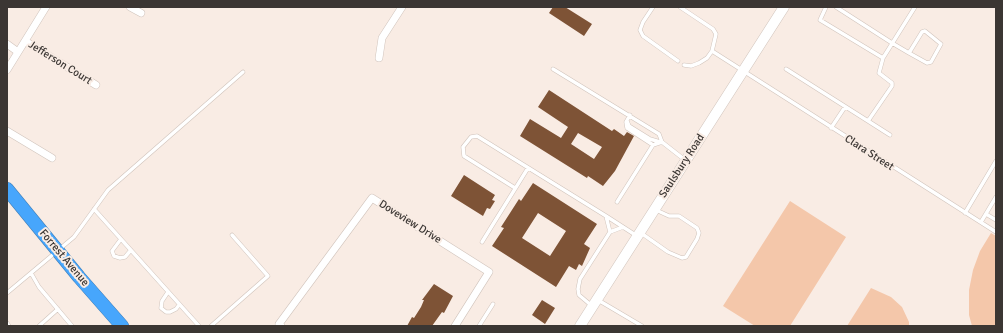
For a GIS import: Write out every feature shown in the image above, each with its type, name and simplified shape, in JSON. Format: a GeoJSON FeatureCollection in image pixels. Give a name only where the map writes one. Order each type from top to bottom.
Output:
{"type":"FeatureCollection","features":[{"type":"Feature","properties":{"kind":"highway","name":"Forrest Avenue"},"geometry":{"type":"LineString","coordinates":[[7,189],[122,326]]}},
{"type":"Feature","properties":{"kind":"main road","name":"Saulsbury Road"},"geometry":{"type":"LineString","coordinates":[[580,326],[784,7]]}},
{"type":"Feature","properties":{"kind":"street"},"geometry":{"type":"LineString","coordinates":[[7,70],[46,7]]}},
{"type":"Feature","properties":{"kind":"street"},"geometry":{"type":"LineString","coordinates":[[130,7],[141,14]]}},
{"type":"Feature","properties":{"kind":"street"},"geometry":{"type":"LineString","coordinates":[[379,58],[382,38],[402,7]]}},
{"type":"Feature","properties":{"kind":"street","name":"Jefferson Court"},"geometry":{"type":"LineString","coordinates":[[25,41],[96,85]]}},
{"type":"Feature","properties":{"kind":"street"},"geometry":{"type":"LineString","coordinates":[[7,44],[18,52]]}},
{"type":"Feature","properties":{"kind":"street"},"geometry":{"type":"LineString","coordinates":[[7,130],[52,158]]}},
{"type":"Feature","properties":{"kind":"street","name":"Doveview Drive"},"geometry":{"type":"LineString","coordinates":[[282,326],[279,324],[372,198],[489,272],[455,326]]}},
{"type":"Feature","properties":{"kind":"lane"},"geometry":{"type":"LineString","coordinates":[[653,7],[643,22],[640,30],[643,36],[678,61]]}},
{"type":"Feature","properties":{"kind":"lane"},"geometry":{"type":"LineString","coordinates":[[680,7],[713,29],[716,34],[712,51],[708,58],[691,66],[684,64]]}},
{"type":"Feature","properties":{"kind":"lane"},"geometry":{"type":"LineString","coordinates":[[826,7],[820,20],[882,58]]}},
{"type":"Feature","properties":{"kind":"lane"},"geometry":{"type":"LineString","coordinates":[[836,7],[892,43],[909,53],[927,63],[930,62],[941,42],[922,32],[909,53]]}},
{"type":"Feature","properties":{"kind":"lane"},"geometry":{"type":"LineString","coordinates":[[868,121],[892,86],[892,83],[879,73],[882,58],[915,7]]}},
{"type":"Feature","properties":{"kind":"lane","name":"Clara Street"},"geometry":{"type":"LineString","coordinates":[[712,51],[996,232]]}},
{"type":"Feature","properties":{"kind":"lane"},"geometry":{"type":"LineString","coordinates":[[553,69],[659,134],[661,142]]}},
{"type":"Feature","properties":{"kind":"lane"},"geometry":{"type":"LineString","coordinates":[[786,69],[890,135]]}},
{"type":"Feature","properties":{"kind":"lane"},"geometry":{"type":"LineString","coordinates":[[7,293],[74,237],[108,190],[243,72]]}},
{"type":"Feature","properties":{"kind":"lane"},"geometry":{"type":"LineString","coordinates":[[831,128],[845,106]]}},
{"type":"Feature","properties":{"kind":"lane"},"geometry":{"type":"LineString","coordinates":[[629,117],[627,122],[630,126],[650,139],[661,142],[686,160]]}},
{"type":"Feature","properties":{"kind":"lane"},"geometry":{"type":"LineString","coordinates":[[629,117],[626,122],[627,128],[653,145]]}},
{"type":"Feature","properties":{"kind":"lane"},"geometry":{"type":"LineString","coordinates":[[515,188],[464,156],[462,151],[467,141],[471,137],[477,136],[623,227],[639,234],[668,252],[682,258],[686,257],[699,233],[697,228],[679,216],[669,216],[655,209]]}},
{"type":"Feature","properties":{"kind":"lane"},"geometry":{"type":"LineString","coordinates":[[617,202],[653,145],[661,142]]}},
{"type":"Feature","properties":{"kind":"lane"},"geometry":{"type":"LineString","coordinates":[[965,213],[996,161]]}},
{"type":"Feature","properties":{"kind":"lane"},"geometry":{"type":"LineString","coordinates":[[482,242],[528,168]]}},
{"type":"Feature","properties":{"kind":"lane"},"geometry":{"type":"LineString","coordinates":[[980,222],[996,197]]}},
{"type":"Feature","properties":{"kind":"lane"},"geometry":{"type":"LineString","coordinates":[[94,209],[198,326]]}},
{"type":"Feature","properties":{"kind":"lane"},"geometry":{"type":"LineString","coordinates":[[986,214],[996,220]]}},
{"type":"Feature","properties":{"kind":"lane"},"geometry":{"type":"LineString","coordinates":[[606,216],[610,232]]}},
{"type":"Feature","properties":{"kind":"lane"},"geometry":{"type":"LineString","coordinates":[[623,227],[610,232],[579,284],[579,295],[642,326]]}},
{"type":"Feature","properties":{"kind":"lane"},"geometry":{"type":"LineString","coordinates":[[211,326],[268,276],[232,235]]}},
{"type":"Feature","properties":{"kind":"lane"},"geometry":{"type":"LineString","coordinates":[[121,239],[112,251],[114,256],[120,258],[125,257],[131,250]]}},
{"type":"Feature","properties":{"kind":"lane"},"geometry":{"type":"LineString","coordinates":[[31,273],[39,287],[72,326]]}},
{"type":"Feature","properties":{"kind":"lane"},"geometry":{"type":"LineString","coordinates":[[168,292],[162,302],[161,308],[166,312],[170,312],[179,304]]}},
{"type":"Feature","properties":{"kind":"lane"},"geometry":{"type":"LineString","coordinates":[[479,326],[493,304]]}},
{"type":"Feature","properties":{"kind":"lane"},"geometry":{"type":"LineString","coordinates":[[39,326],[58,309]]}},
{"type":"Feature","properties":{"kind":"shaded area"},"geometry":{"type":"Polygon","coordinates":[[[790,201],[846,237],[790,326],[755,326],[723,306],[790,201]]]}},
{"type":"Feature","properties":{"kind":"shaded area"},"geometry":{"type":"Polygon","coordinates":[[[991,233],[996,236],[996,326],[972,326],[969,315],[969,290],[973,270],[980,251],[991,233]]]}},
{"type":"Feature","properties":{"kind":"shaded area"},"geometry":{"type":"Polygon","coordinates":[[[871,288],[891,297],[902,307],[909,322],[909,326],[847,326],[871,288]]]}},
{"type":"Feature","properties":{"kind":"building"},"geometry":{"type":"Polygon","coordinates":[[[553,7],[565,7],[592,24],[584,36],[549,13],[553,7]]]}},
{"type":"Feature","properties":{"kind":"building"},"geometry":{"type":"Polygon","coordinates":[[[549,90],[612,131],[614,129],[624,136],[627,132],[634,136],[615,171],[603,186],[588,176],[587,178],[520,136],[530,119],[561,138],[568,127],[538,107],[549,90]],[[578,133],[571,144],[594,159],[602,147],[578,133]]]}},
{"type":"Feature","properties":{"kind":"building"},"geometry":{"type":"Polygon","coordinates":[[[464,175],[495,195],[492,200],[495,201],[490,209],[487,208],[483,216],[451,196],[464,175]]]}},
{"type":"Feature","properties":{"kind":"building"},"geometry":{"type":"Polygon","coordinates":[[[533,183],[597,224],[584,244],[590,248],[582,266],[579,264],[576,270],[569,266],[556,287],[492,246],[504,228],[501,227],[519,199],[521,201],[533,183]],[[538,213],[522,238],[550,256],[566,231],[538,213]]]}},
{"type":"Feature","properties":{"kind":"building"},"geometry":{"type":"Polygon","coordinates":[[[434,284],[453,296],[444,313],[442,312],[432,326],[407,326],[412,317],[414,318],[424,300],[422,300],[434,284]]]}},
{"type":"Feature","properties":{"kind":"building"},"geometry":{"type":"Polygon","coordinates":[[[542,300],[555,308],[545,324],[532,315],[542,300]]]}}]}
